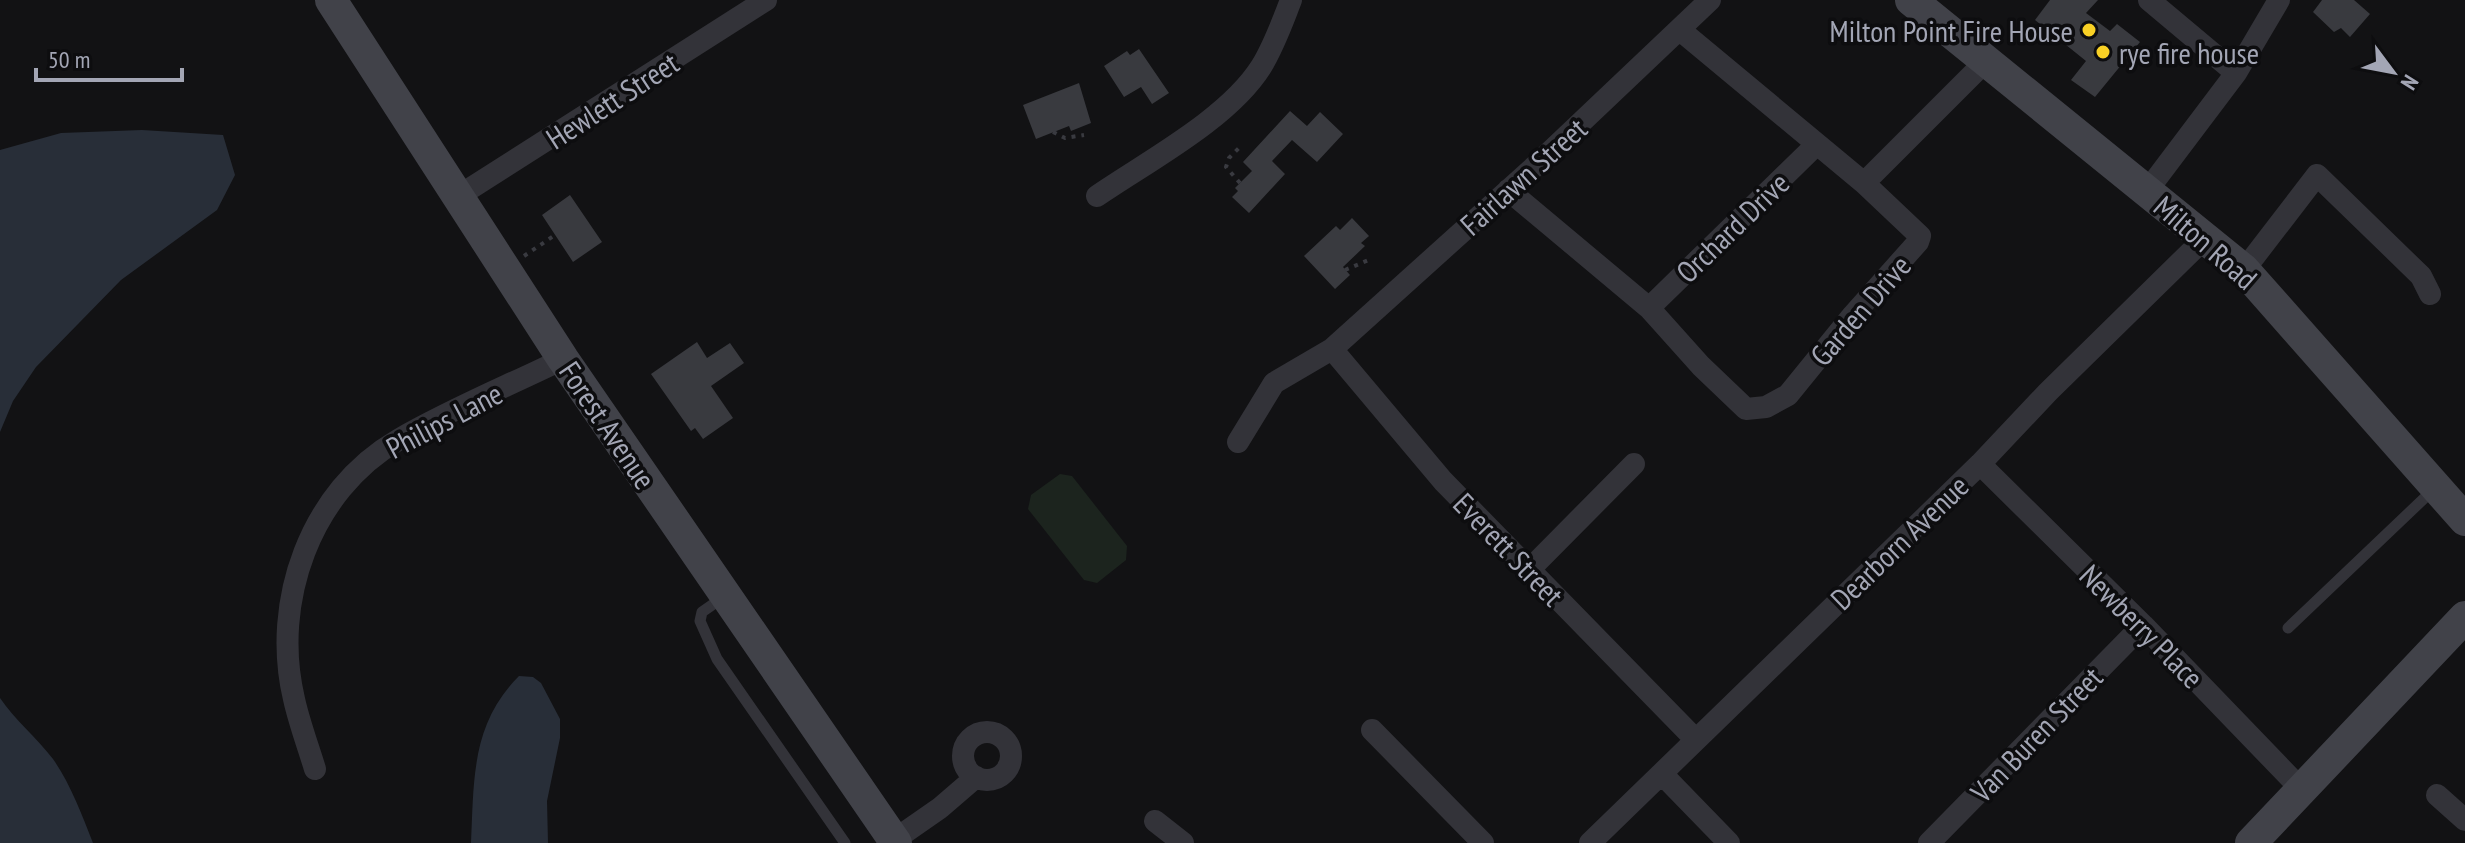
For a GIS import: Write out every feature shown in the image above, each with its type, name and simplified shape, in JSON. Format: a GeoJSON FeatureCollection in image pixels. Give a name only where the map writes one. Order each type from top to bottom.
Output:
{"type":"FeatureCollection","features":[{"type":"Feature","properties":{"kind":"street","name":"Hewlett Street"},"geometry":{"type":"LineString","coordinates":[[457,197],[766,0]]}},
{"type":"Feature","properties":{"kind":"street"},"geometry":{"type":"LineString","coordinates":[[1097,196],[1210,120],[1244,87],[1259,70],[1275,43],[1291,0]]}},
{"type":"Feature","properties":{"kind":"street","name":"Fairlawn Street"},"geometry":{"type":"LineString","coordinates":[[1238,442],[1274,383],[1332,349],[1508,190],[1710,0]]}},
{"type":"Feature","properties":{"kind":"street","name":"Milton Road"},"geometry":{"type":"LineString","coordinates":[[1911,0],[2244,270],[2465,520]]}},
{"type":"Feature","properties":{"kind":"street"},"geometry":{"type":"LineString","coordinates":[[2149,0],[2236,73]]}},
{"type":"Feature","properties":{"kind":"street"},"geometry":{"type":"LineString","coordinates":[[2147,191],[2236,73],[2279,0]]}},
{"type":"Feature","properties":{"kind":"street","name":"Forest Avenue"},"geometry":{"type":"LineString","coordinates":[[341,4],[457,197],[563,359],[895,842]]}},
{"type":"Feature","properties":{"kind":"street","name":"Garden Drive"},"geometry":{"type":"LineString","coordinates":[[1649,308],[1701,366],[1746,409],[1766,407],[1788,395],[1920,236],[1864,183],[1680,30]]}},
{"type":"Feature","properties":{"kind":"street"},"geometry":{"type":"LineString","coordinates":[[1864,183],[1986,61]]}},
{"type":"Feature","properties":{"kind":"street","name":"Orchard Drive"},"geometry":{"type":"LineString","coordinates":[[1649,308],[1816,145]]}},
{"type":"Feature","properties":{"kind":"street"},"geometry":{"type":"LineString","coordinates":[[2244,270],[2317,175],[2421,276],[2430,294]]}},
{"type":"Feature","properties":{"kind":"street"},"geometry":{"type":"LineString","coordinates":[[1508,190],[1649,308]]}},
{"type":"Feature","properties":{"kind":"street","name":"Dearborn Avenue"},"geometry":{"type":"LineString","coordinates":[[1590,843],[1980,464],[2048,392],[2205,238]]}},
{"type":"Feature","properties":{"kind":"street","name":"Everett Street"},"geometry":{"type":"LineString","coordinates":[[1332,349],[1443,481],[1696,740]]}},
{"type":"Feature","properties":{"kind":"street","name":"Philips Lane"},"geometry":{"type":"LineString","coordinates":[[315,769],[293,698],[288,653],[289,614],[295,578],[316,525],[347,480],[396,441],[563,359]]}},
{"type":"Feature","properties":{"kind":"street"},"geometry":{"type":"LineString","coordinates":[[1529,570],[1634,464]]}},
{"type":"Feature","properties":{"kind":"street","name":"Newberry Place"},"geometry":{"type":"LineString","coordinates":[[1980,464],[2143,625],[2302,790]]}},
{"type":"Feature","properties":{"kind":"street"},"geometry":{"type":"LineString","coordinates":[[2251,843],[2465,617]]}},
{"type":"Feature","properties":{"kind":"street","name":"Van Buren Street"},"geometry":{"type":"LineString","coordinates":[[1929,843],[2143,625]]}},
{"type":"Feature","properties":{"kind":"street"},"geometry":{"type":"LineString","coordinates":[[1372,730],[1483,843]]}},
{"type":"Feature","properties":{"kind":"street"},"geometry":{"type":"LineString","coordinates":[[1662,774],[1729,843]]}},
{"type":"Feature","properties":{"kind":"street"},"geometry":{"type":"LineString","coordinates":[[895,842],[976,777]]}},
{"type":"Feature","properties":{"kind":"street"},"geometry":{"type":"LineString","coordinates":[[2437,795],[2465,820]]}},
{"type":"Feature","properties":{"kind":"street"},"geometry":{"type":"LineString","coordinates":[[1155,821],[1183,843]]}},
{"type":"Feature","properties":{"kind":"lane"},"geometry":{"type":"LineString","coordinates":[[2288,628],[2435,488]]}},
{"type":"Feature","properties":{"kind":"lane"},"geometry":{"type":"LineString","coordinates":[[725,595],[702,612],[700,621],[717,659],[845,843]]}},
{"type":"Feature","properties":{"kind":"path"},"geometry":{"type":"LineString","coordinates":[[1053,132],[1065,138],[1084,135]]}},
{"type":"Feature","properties":{"kind":"path"},"geometry":{"type":"LineString","coordinates":[[1240,183],[1226,167],[1229,158],[1241,146]]}},
{"type":"Feature","properties":{"kind":"path"},"geometry":{"type":"LineString","coordinates":[[505,270],[555,235]]}},
{"type":"Feature","properties":{"kind":"path"},"geometry":{"type":"LineString","coordinates":[[1345,270],[1371,259]]}},
{"type":"Feature","properties":{"kind":"shaded area"},"geometry":{"type":"Polygon","coordinates":[[[142,130],[223,135],[235,175],[217,210],[121,280],[36,367],[13,401],[0,432],[0,150],[61,133],[142,130]]]}},
{"type":"Feature","properties":{"kind":"shaded area"},"geometry":{"type":"Polygon","coordinates":[[[1060,474],[1072,476],[1127,546],[1126,560],[1097,583],[1084,580],[1028,509],[1031,495],[1060,474]]]}},
{"type":"Feature","properties":{"kind":"shaded area"},"geometry":{"type":"Polygon","coordinates":[[[519,676],[533,677],[541,683],[560,719],[560,738],[547,801],[548,843],[471,843],[475,775],[484,733],[503,694],[519,676]]]}},
{"type":"Feature","properties":{"kind":"shaded area"},"geometry":{"type":"Polygon","coordinates":[[[0,698],[59,768],[93,843],[0,843],[0,698]]]}},
{"type":"Feature","properties":{"kind":"building","name":"rye fire house"},"geometry":{"type":"Polygon","coordinates":[[[2050,0],[2098,0],[2086,13],[2110,31],[2117,24],[2140,42],[2095,97],[2071,80],[2086,61],[2035,20],[2050,0]]]}},
{"type":"Feature","properties":{"kind":"building"},"geometry":{"type":"Polygon","coordinates":[[[2322,0],[2354,0],[2370,14],[2350,37],[2341,28],[2334,32],[2313,12],[2322,0]]]}},
{"type":"Feature","properties":{"kind":"building"},"geometry":{"type":"Polygon","coordinates":[[[1139,49],[1169,93],[1152,104],[1141,87],[1124,97],[1104,66],[1127,51],[1130,55],[1139,49]]]}},
{"type":"Feature","properties":{"kind":"building"},"geometry":{"type":"Polygon","coordinates":[[[1079,83],[1091,123],[1071,131],[1069,126],[1036,139],[1023,105],[1079,83]]]}},
{"type":"Feature","properties":{"kind":"building"},"geometry":{"type":"Polygon","coordinates":[[[1290,111],[1307,126],[1320,112],[1343,134],[1317,162],[1292,140],[1272,161],[1285,174],[1249,213],[1232,197],[1238,191],[1235,188],[1252,171],[1243,162],[1290,111]]]}},
{"type":"Feature","properties":{"kind":"building"},"geometry":{"type":"Polygon","coordinates":[[[570,195],[602,242],[573,262],[542,215],[570,195]]]}},
{"type":"Feature","properties":{"kind":"building"},"geometry":{"type":"Polygon","coordinates":[[[1352,218],[1369,236],[1361,243],[1365,246],[1343,267],[1350,275],[1335,289],[1304,256],[1336,226],[1340,230],[1352,218]]]}},
{"type":"Feature","properties":{"kind":"building"},"geometry":{"type":"Polygon","coordinates":[[[697,342],[707,358],[730,343],[744,363],[711,386],[733,418],[703,439],[695,428],[691,431],[651,374],[697,342]]]}},
{"type":"Feature","properties":{"kind":"place","name":"Milton Point Fire House"},"geometry":{"type":"Point","coordinates":[2089,30]}},
{"type":"Feature","properties":{"kind":"place","name":"rye fire house"},"geometry":{"type":"Point","coordinates":[2103,52]}}]}
